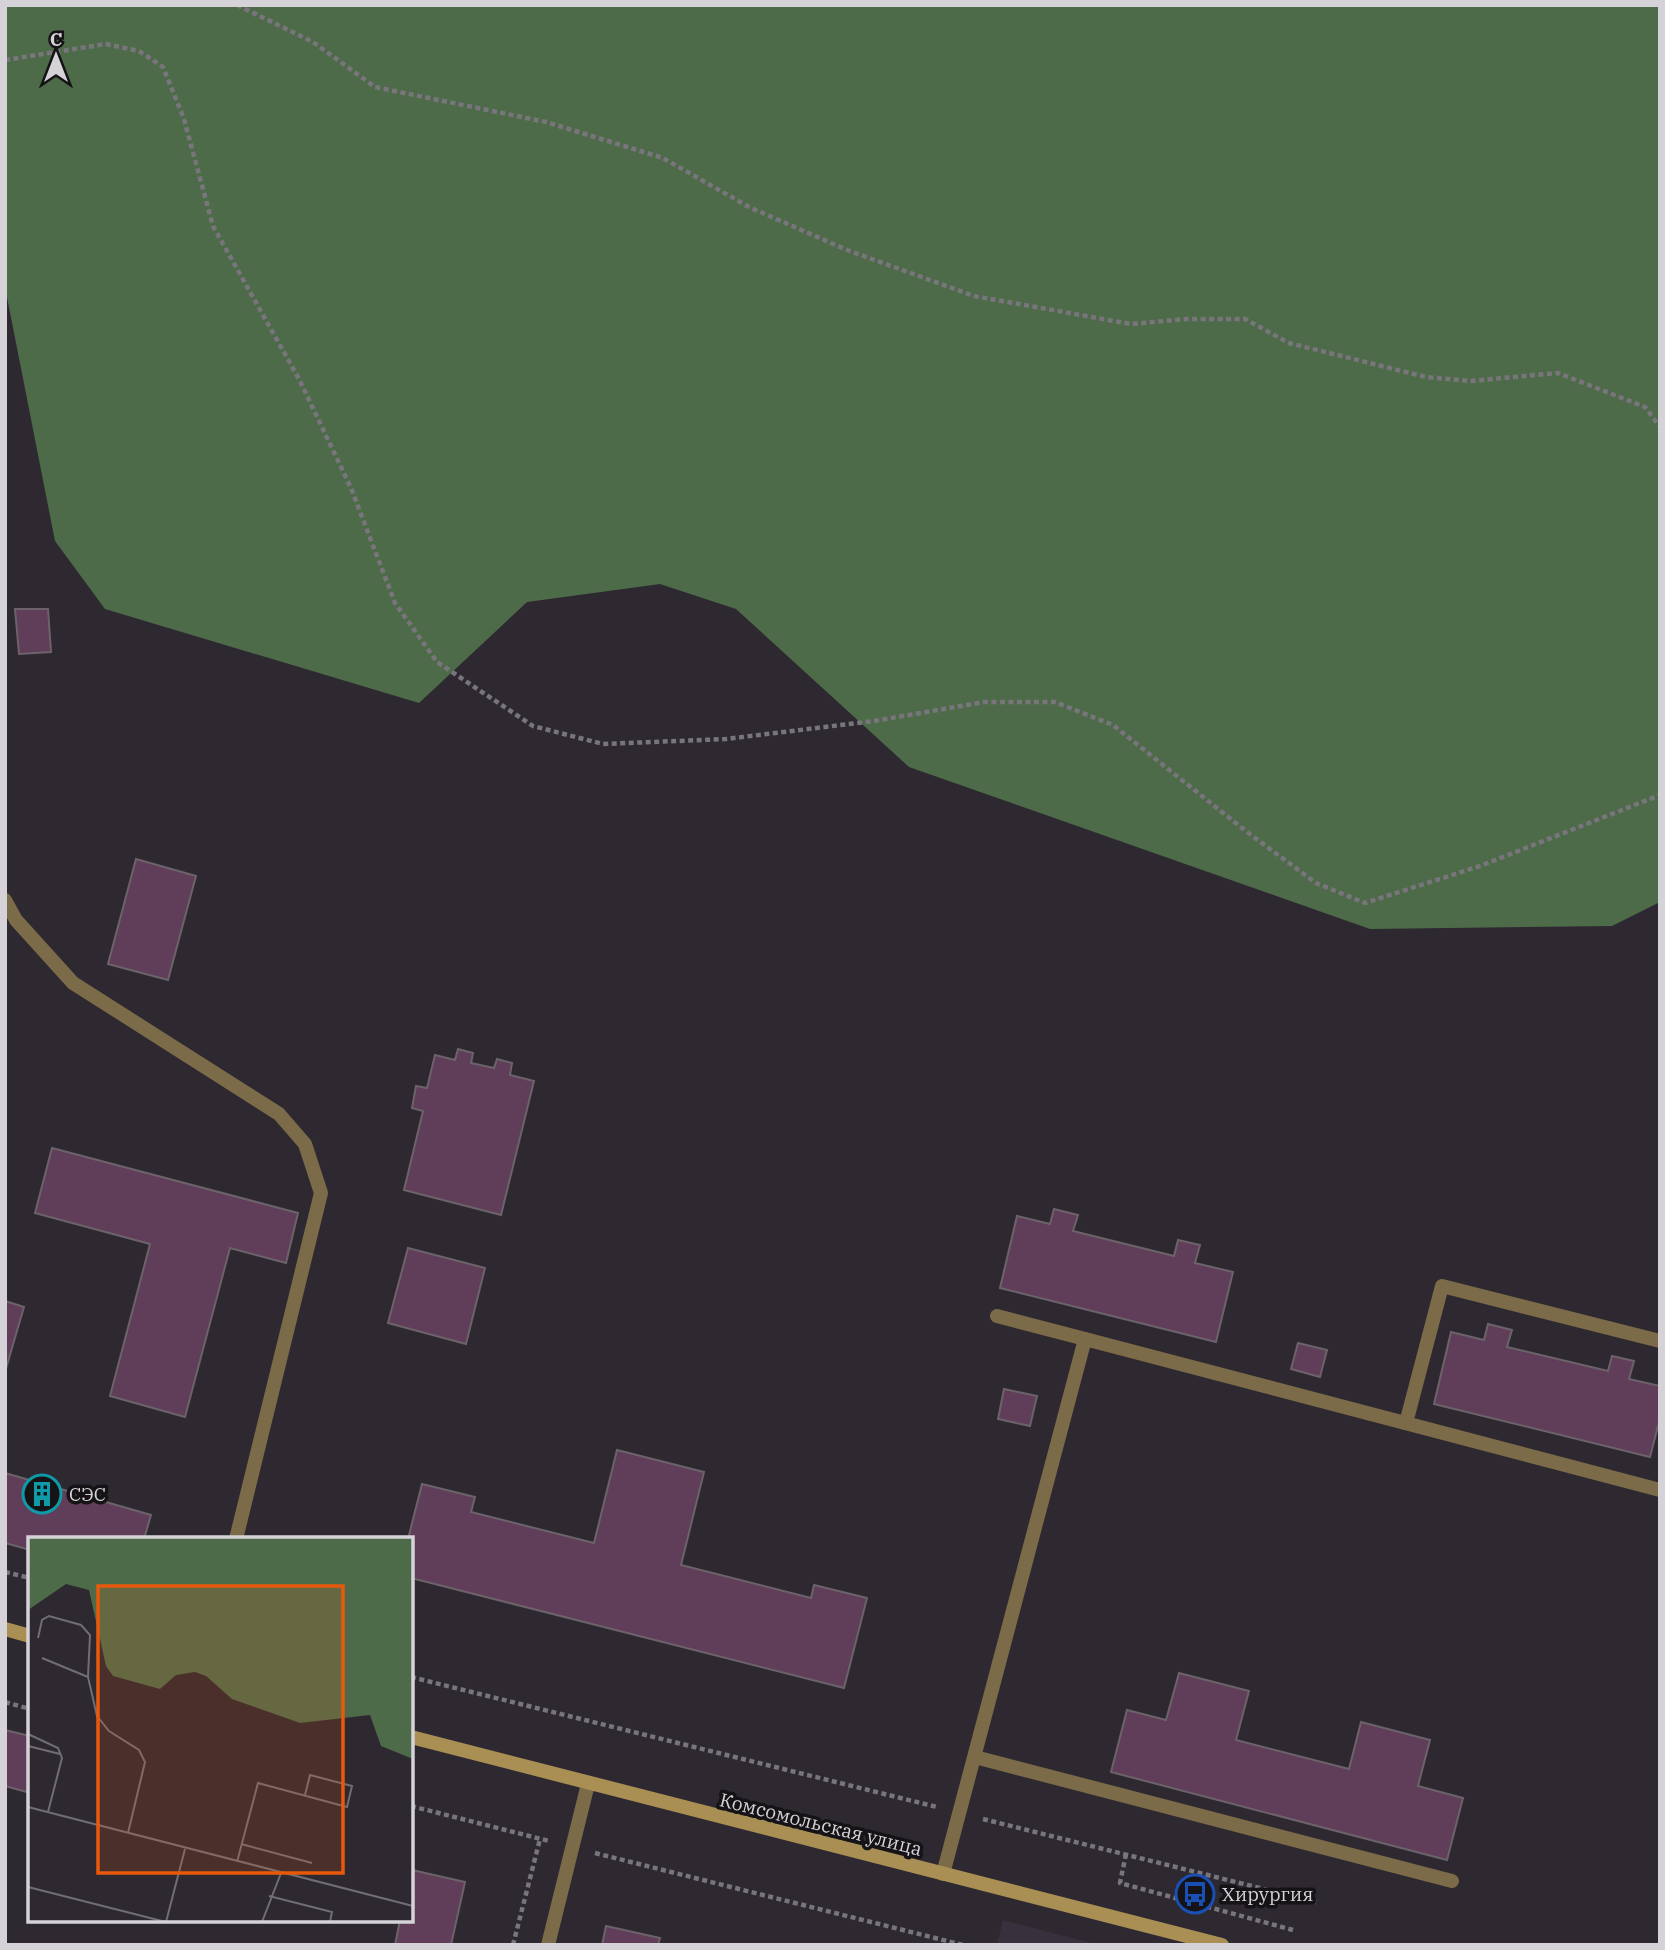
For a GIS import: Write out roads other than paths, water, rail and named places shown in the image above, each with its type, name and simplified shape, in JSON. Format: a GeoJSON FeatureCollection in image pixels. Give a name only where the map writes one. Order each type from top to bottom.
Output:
{"type":"FeatureCollection","features":[{"type":"Feature","properties":{"kind":"street"},"geometry":{"type":"LineString","coordinates":[[5,900],[16,920],[73,983],[279,1114],[305,1144],[321,1192],[236,1537]]}},
{"type":"Feature","properties":{"kind":"street"},"geometry":{"type":"LineString","coordinates":[[1406,1423],[1441,1286],[1660,1341]]}},
{"type":"Feature","properties":{"kind":"street"},"geometry":{"type":"LineString","coordinates":[[997,1316],[1660,1490]]}},
{"type":"Feature","properties":{"kind":"street"},"geometry":{"type":"LineString","coordinates":[[943,1874],[1085,1339]]}},
{"type":"Feature","properties":{"kind":"street"},"geometry":{"type":"LineString","coordinates":[[5,1629],[28,1635]]}},
{"type":"Feature","properties":{"kind":"street","name":"Комсомольская улица"},"geometry":{"type":"LineString","coordinates":[[413,1738],[1222,1945]]}},
{"type":"Feature","properties":{"kind":"street"},"geometry":{"type":"LineString","coordinates":[[975,1756],[1452,1881]]}},
{"type":"Feature","properties":{"kind":"street"},"geometry":{"type":"LineString","coordinates":[[548,1945],[588,1784]]}},
{"type":"Feature","properties":{"kind":"place","name":"СЭС"},"geometry":{"type":"Point","coordinates":[42,1494]}},
{"type":"Feature","properties":{"kind":"place","name":"Хирургия"},"geometry":{"type":"Point","coordinates":[1195,1894]}}]}
